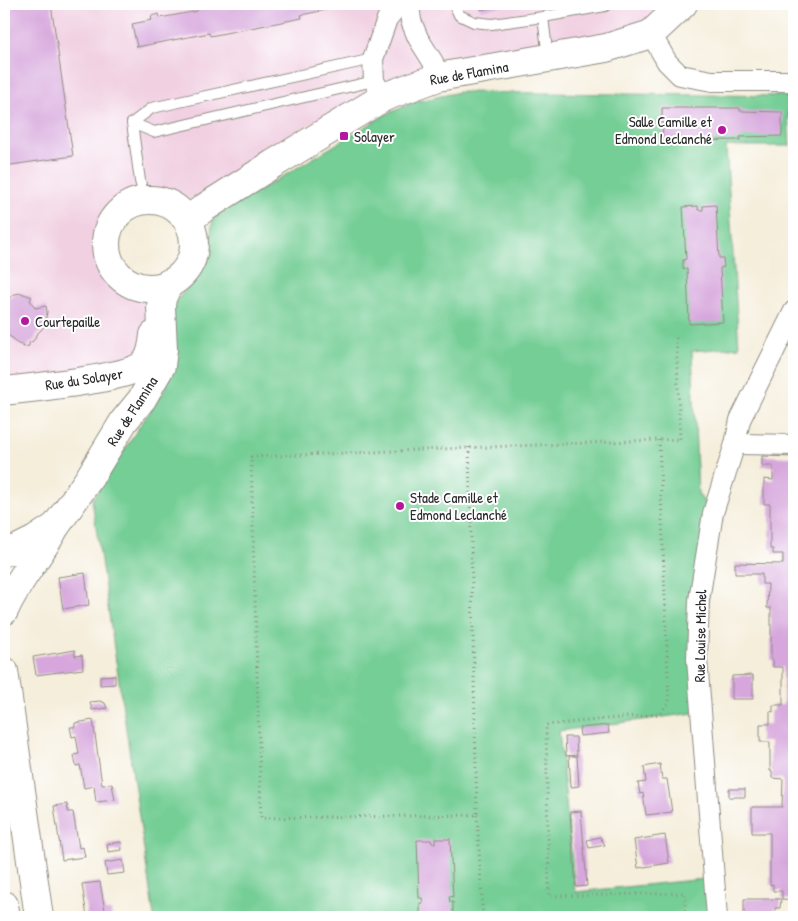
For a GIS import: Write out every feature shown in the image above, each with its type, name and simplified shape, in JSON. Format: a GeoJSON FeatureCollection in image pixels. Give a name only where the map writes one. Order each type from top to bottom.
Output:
{"type":"FeatureCollection","features":[{"type":"Feature","properties":{"kind":"street"},"geometry":{"type":"LineString","coordinates":[[379,89],[372,60],[387,18],[399,4]]}},
{"type":"Feature","properties":{"kind":"street"},"geometry":{"type":"LineString","coordinates":[[409,4],[411,21],[418,38],[433,62],[438,77]]}},
{"type":"Feature","properties":{"kind":"street","name":"Rue de Flamina"},"geometry":{"type":"LineString","coordinates":[[188,220],[379,89],[606,48],[652,34],[683,4]]}},
{"type":"Feature","properties":{"kind":"street"},"geometry":{"type":"LineString","coordinates":[[652,34],[668,62],[680,75],[712,81],[794,81]]}},
{"type":"Feature","properties":{"kind":"street"},"geometry":{"type":"LineString","coordinates":[[144,199],[162,200],[177,207],[188,220],[195,236],[194,253],[187,269],[175,281],[157,286],[130,284],[119,276],[110,264],[106,249],[106,237],[110,223],[119,212],[131,203],[144,199]]}},
{"type":"Feature","properties":{"kind":"street","name":"Rue de Flamina"},"geometry":{"type":"LineString","coordinates":[[4,610],[8,600],[88,480],[124,421],[142,399],[161,366],[163,349],[162,298],[157,286]]}},
{"type":"Feature","properties":{"kind":"street","name":"Rue du Solayer"},"geometry":{"type":"LineString","coordinates":[[4,391],[101,378],[131,371],[144,364],[152,349],[155,332],[152,308],[157,286]]}},
{"type":"Feature","properties":{"kind":"street","name":"Rue Louise Michel"},"geometry":{"type":"LineString","coordinates":[[717,917],[697,659],[699,600],[713,513],[735,444],[740,420],[794,312]]}},
{"type":"Feature","properties":{"kind":"street"},"geometry":{"type":"LineString","coordinates":[[119,374],[126,379],[132,392],[124,421]]}},
{"type":"Feature","properties":{"kind":"street"},"geometry":{"type":"LineString","coordinates":[[735,444],[794,445]]}},
{"type":"Feature","properties":{"kind":"street","name":"Rue de Flamina"},"geometry":{"type":"LineString","coordinates":[[4,552],[17,549],[29,543],[56,526]]}},
{"type":"Feature","properties":{"kind":"street"},"geometry":{"type":"LineString","coordinates":[[4,671],[39,917]]}},
{"type":"Feature","properties":{"kind":"street"},"geometry":{"type":"LineString","coordinates":[[4,905],[6,917]]}},
{"type":"Feature","properties":{"kind":"lane"},"geometry":{"type":"LineString","coordinates":[[454,4],[459,15],[474,22],[492,24],[543,17],[605,6],[607,4]]}},
{"type":"Feature","properties":{"kind":"lane"},"geometry":{"type":"LineString","coordinates":[[543,17],[548,59]]}},
{"type":"Feature","properties":{"kind":"lane"},"geometry":{"type":"LineString","coordinates":[[132,124],[152,108],[372,60]]}},
{"type":"Feature","properties":{"kind":"lane"},"geometry":{"type":"LineString","coordinates":[[132,124],[154,132],[379,89]]}},
{"type":"Feature","properties":{"kind":"lane"},"geometry":{"type":"LineString","coordinates":[[132,124],[144,199]]}},
{"type":"Feature","properties":{"kind":"path"},"geometry":{"type":"LineString","coordinates":[[477,815],[261,818],[250,457],[680,439],[676,334]]}},
{"type":"Feature","properties":{"kind":"path"},"geometry":{"type":"LineString","coordinates":[[659,440],[669,703],[659,714],[546,725],[549,896],[685,893],[685,917]]}},
{"type":"Feature","properties":{"kind":"path"},"geometry":{"type":"LineString","coordinates":[[469,447],[477,815],[483,917]]}},
{"type":"Feature","properties":{"kind":"shaded area"},"geometry":{"type":"Polygon","coordinates":[[[4,4],[683,4],[651,34],[408,74],[269,145],[234,176],[202,197],[187,199],[151,190],[127,196],[111,208],[99,227],[98,247],[106,271],[121,287],[143,298],[149,313],[149,339],[136,361],[4,384],[4,4]]]}},
{"type":"Feature","properties":{"kind":"green space","name":"Stade Camille et Edmond Leclanché"},"geometry":{"type":"Polygon","coordinates":[[[459,92],[787,96],[790,146],[726,146],[739,347],[692,351],[698,494],[713,513],[701,712],[559,731],[575,892],[714,878],[717,917],[154,917],[92,500],[162,394],[171,374],[174,304],[203,270],[210,251],[211,228],[214,218],[383,116],[414,102],[459,92]]]}},
{"type":"Feature","properties":{"kind":"building"},"geometry":{"type":"Polygon","coordinates":[[[4,4],[51,4],[73,156],[4,166],[4,4]]]}},
{"type":"Feature","properties":{"kind":"building"},"geometry":{"type":"Polygon","coordinates":[[[221,4],[345,4],[345,6],[301,15],[302,18],[210,36],[209,33],[137,47],[132,24],[152,20],[151,16],[159,14],[160,18],[197,11],[196,7],[221,4]]]}},
{"type":"Feature","properties":{"kind":"building"},"geometry":{"type":"Polygon","coordinates":[[[479,4],[506,4],[506,5],[481,10],[479,4]]]}},
{"type":"Feature","properties":{"kind":"building","name":"Salle Camille et Edmond Leclanché"},"geometry":{"type":"Polygon","coordinates":[[[662,108],[740,108],[740,111],[782,112],[782,136],[740,137],[740,140],[662,141],[663,122],[660,123],[660,117],[662,117],[662,108]]]}},
{"type":"Feature","properties":{"kind":"building"},"geometry":{"type":"Polygon","coordinates":[[[716,205],[719,258],[723,258],[724,267],[720,268],[723,322],[689,324],[687,269],[683,269],[683,260],[686,259],[683,207],[698,206],[698,210],[703,210],[703,206],[716,205]]]}},
{"type":"Feature","properties":{"kind":"building","name":"Courtepaille"},"geometry":{"type":"Polygon","coordinates":[[[21,293],[32,297],[30,300],[35,308],[46,306],[47,312],[43,328],[33,341],[29,343],[29,346],[23,347],[23,345],[18,344],[4,333],[4,316],[6,315],[8,303],[6,300],[15,294],[21,293]]]}},
{"type":"Feature","properties":{"kind":"building"},"geometry":{"type":"Polygon","coordinates":[[[762,456],[794,457],[794,900],[782,899],[782,891],[773,891],[773,884],[770,885],[770,833],[752,833],[752,807],[782,807],[783,779],[772,778],[772,771],[770,771],[770,742],[760,742],[760,724],[770,724],[770,711],[773,712],[773,705],[783,705],[783,667],[773,667],[773,660],[771,660],[771,608],[767,608],[768,584],[762,584],[762,574],[735,574],[735,563],[783,564],[783,554],[773,554],[773,549],[770,549],[770,504],[764,504],[764,479],[773,480],[773,466],[762,466],[762,456]]]}},
{"type":"Feature","properties":{"kind":"building"},"geometry":{"type":"Polygon","coordinates":[[[85,573],[89,605],[63,609],[58,577],[85,573]]]}},
{"type":"Feature","properties":{"kind":"building"},"geometry":{"type":"Polygon","coordinates":[[[75,650],[75,656],[82,655],[83,669],[36,675],[33,657],[75,650]]]}},
{"type":"Feature","properties":{"kind":"building"},"geometry":{"type":"Polygon","coordinates":[[[115,675],[115,684],[100,685],[100,676],[115,675]]]}},
{"type":"Feature","properties":{"kind":"building"},"geometry":{"type":"Polygon","coordinates":[[[753,675],[753,699],[732,699],[732,676],[753,675]]]}},
{"type":"Feature","properties":{"kind":"building"},"geometry":{"type":"Polygon","coordinates":[[[100,701],[105,703],[107,708],[92,710],[90,702],[100,701]]]}},
{"type":"Feature","properties":{"kind":"building"},"geometry":{"type":"Polygon","coordinates":[[[93,720],[102,785],[112,784],[115,800],[96,802],[94,786],[84,788],[80,765],[76,766],[74,755],[79,754],[76,736],[72,737],[70,727],[75,727],[75,723],[93,720]]]}},
{"type":"Feature","properties":{"kind":"building"},"geometry":{"type":"Polygon","coordinates":[[[608,725],[609,733],[580,736],[579,728],[608,725]]]}},
{"type":"Feature","properties":{"kind":"building"},"geometry":{"type":"Polygon","coordinates":[[[565,737],[576,737],[577,755],[566,756],[565,737]]]}},
{"type":"Feature","properties":{"kind":"building"},"geometry":{"type":"Polygon","coordinates":[[[569,756],[577,756],[579,786],[571,787],[569,756]]]}},
{"type":"Feature","properties":{"kind":"building"},"geometry":{"type":"Polygon","coordinates":[[[660,764],[662,779],[667,779],[672,812],[646,815],[643,793],[640,794],[638,783],[646,782],[644,767],[660,764]]]}},
{"type":"Feature","properties":{"kind":"building"},"geometry":{"type":"Polygon","coordinates":[[[729,789],[745,789],[745,797],[729,797],[729,789]]]}},
{"type":"Feature","properties":{"kind":"building"},"geometry":{"type":"Polygon","coordinates":[[[67,804],[68,812],[73,812],[79,848],[83,847],[85,857],[62,860],[54,806],[67,804]]]}},
{"type":"Feature","properties":{"kind":"building"},"geometry":{"type":"Polygon","coordinates":[[[581,811],[587,886],[576,887],[570,812],[581,811]]]}},
{"type":"Feature","properties":{"kind":"building"},"geometry":{"type":"Polygon","coordinates":[[[665,835],[669,863],[638,868],[634,840],[665,835]]]}},
{"type":"Feature","properties":{"kind":"building"},"geometry":{"type":"Polygon","coordinates":[[[600,837],[605,845],[589,848],[587,840],[600,837]]]}},
{"type":"Feature","properties":{"kind":"building"},"geometry":{"type":"Polygon","coordinates":[[[435,839],[450,839],[453,897],[449,896],[450,902],[453,902],[453,917],[420,917],[420,903],[423,903],[422,898],[419,898],[417,840],[431,840],[432,843],[435,843],[435,839]]]}},
{"type":"Feature","properties":{"kind":"building"},"geometry":{"type":"Polygon","coordinates":[[[121,842],[122,850],[108,852],[107,844],[121,842]]]}},
{"type":"Feature","properties":{"kind":"building"},"geometry":{"type":"Polygon","coordinates":[[[123,860],[125,873],[107,875],[105,863],[123,860]]]}},
{"type":"Feature","properties":{"kind":"building"},"geometry":{"type":"Polygon","coordinates":[[[100,882],[105,911],[111,911],[112,917],[87,917],[82,884],[100,882]]]}},
{"type":"Feature","properties":{"kind":"building"},"geometry":{"type":"Polygon","coordinates":[[[744,899],[781,899],[780,908],[775,908],[775,917],[748,917],[748,915],[744,915],[744,899]]]}},
{"type":"Feature","properties":{"kind":"place","name":"Salle Camille et Edmond Leclanché"},"geometry":{"type":"Point","coordinates":[722,130]}},
{"type":"Feature","properties":{"kind":"place","name":"Solayer"},"geometry":{"type":"Point","coordinates":[344,136]}},
{"type":"Feature","properties":{"kind":"place","name":"Courtepaille"},"geometry":{"type":"Point","coordinates":[25,321]}},
{"type":"Feature","properties":{"kind":"place","name":"Stade Camille et Edmond Leclanché"},"geometry":{"type":"Point","coordinates":[400,506]}}]}
